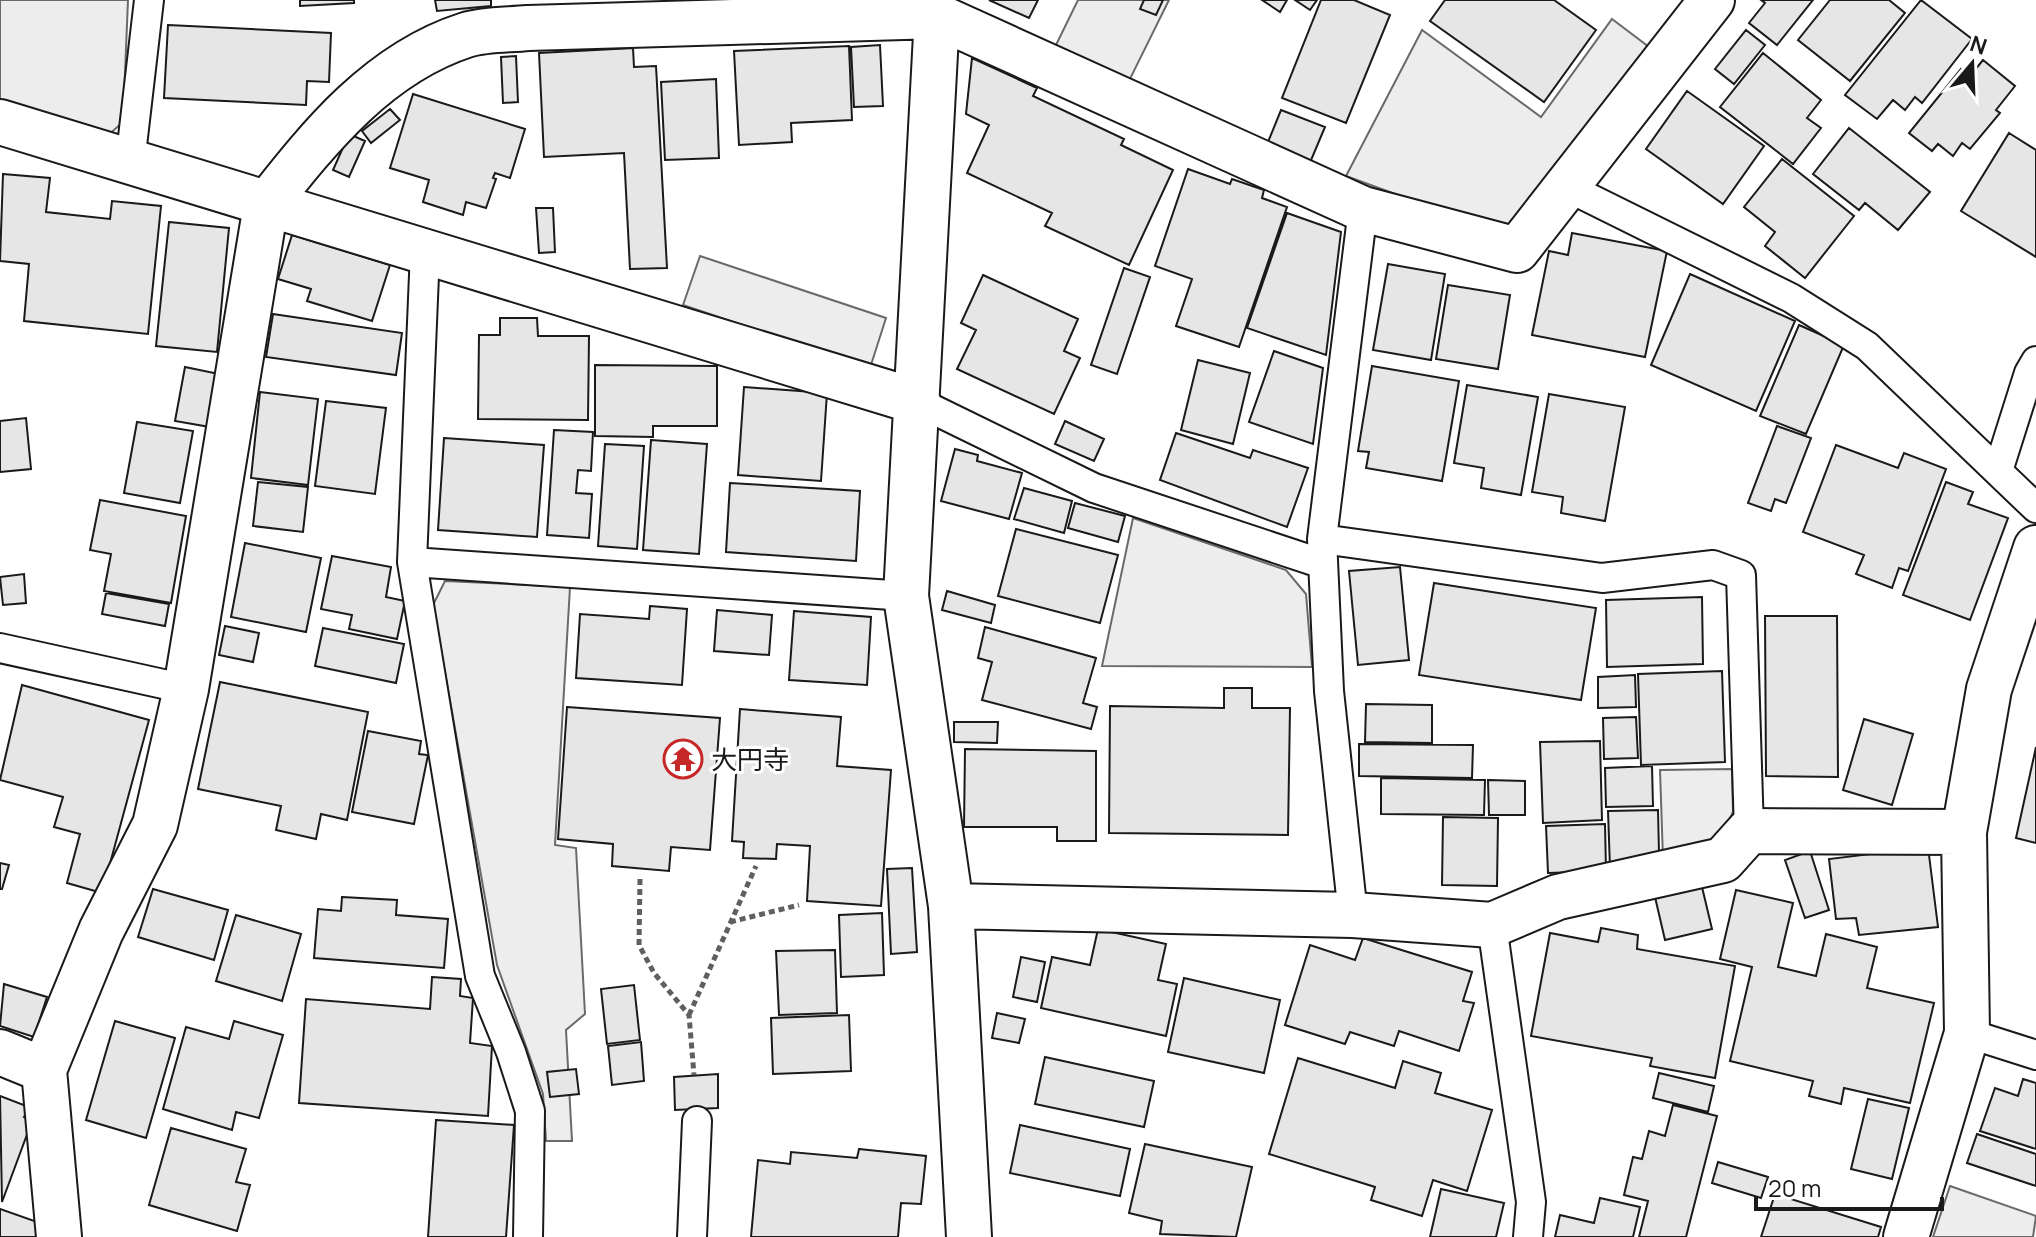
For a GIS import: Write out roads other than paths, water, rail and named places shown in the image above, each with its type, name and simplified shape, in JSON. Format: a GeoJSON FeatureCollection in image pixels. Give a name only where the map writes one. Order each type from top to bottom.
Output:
{"type":"FeatureCollection","features":[{"type":"Feature","properties":{"kind":"street"},"geometry":{"type":"LineString","coordinates":[[59,1237],[44,1070],[101,931],[155,825],[186,689],[266,205],[311,147],[350,107],[399,67],[467,35],[526,14],[949,13],[1363,209],[1517,250],[1569,188],[1712,0]]}},
{"type":"Feature","properties":{"kind":"street"},"geometry":{"type":"LineString","coordinates":[[949,13],[906,596],[951,906],[969,1237]]}},
{"type":"Feature","properties":{"kind":"street"},"geometry":{"type":"LineString","coordinates":[[0,122],[918,402]]}},
{"type":"Feature","properties":{"kind":"street"},"geometry":{"type":"LineString","coordinates":[[1906,1237],[1967,1033],[1964,832],[1989,689],[2036,548]]}},
{"type":"Feature","properties":{"kind":"street"},"geometry":{"type":"LineString","coordinates":[[951,906],[1353,915],[1492,925],[1558,897],[1723,860],[1749,831],[1964,832]]}},
{"type":"Feature","properties":{"kind":"street"},"geometry":{"type":"LineString","coordinates":[[0,1052],[44,1070]]}},
{"type":"Feature","properties":{"kind":"lane"},"geometry":{"type":"LineString","coordinates":[[130,163],[149,0]]}},
{"type":"Feature","properties":{"kind":"lane"},"geometry":{"type":"LineString","coordinates":[[1569,188],[1791,298],[1867,346],[2036,508]]}},
{"type":"Feature","properties":{"kind":"lane"},"geometry":{"type":"LineString","coordinates":[[1353,915],[1329,691],[1322,552],[1363,209]]}},
{"type":"Feature","properties":{"kind":"lane"},"geometry":{"type":"LineString","coordinates":[[425,251],[412,562],[480,976],[511,1052],[530,1111],[528,1237]]}},
{"type":"Feature","properties":{"kind":"lane"},"geometry":{"type":"LineString","coordinates":[[1998,471],[2029,373],[2036,361]]}},
{"type":"Feature","properties":{"kind":"lane"},"geometry":{"type":"LineString","coordinates":[[918,402],[1094,488],[1322,552],[1602,578],[1713,565],[1741,575],[1749,831]]}},
{"type":"Feature","properties":{"kind":"lane"},"geometry":{"type":"LineString","coordinates":[[412,562],[906,596]]}},
{"type":"Feature","properties":{"kind":"lane"},"geometry":{"type":"LineString","coordinates":[[0,648],[186,689]]}},
{"type":"Feature","properties":{"kind":"lane"},"geometry":{"type":"LineString","coordinates":[[1492,925],[1531,1202],[1528,1237]]}},
{"type":"Feature","properties":{"kind":"lane"},"geometry":{"type":"LineString","coordinates":[[1967,1033],[2036,1055]]}},
{"type":"Feature","properties":{"kind":"lane"},"geometry":{"type":"LineString","coordinates":[[692,1237],[697,1121]]}},
{"type":"Feature","properties":{"kind":"place","name":"大円寺"},"geometry":{"type":"Point","coordinates":[683,759]}}]}
